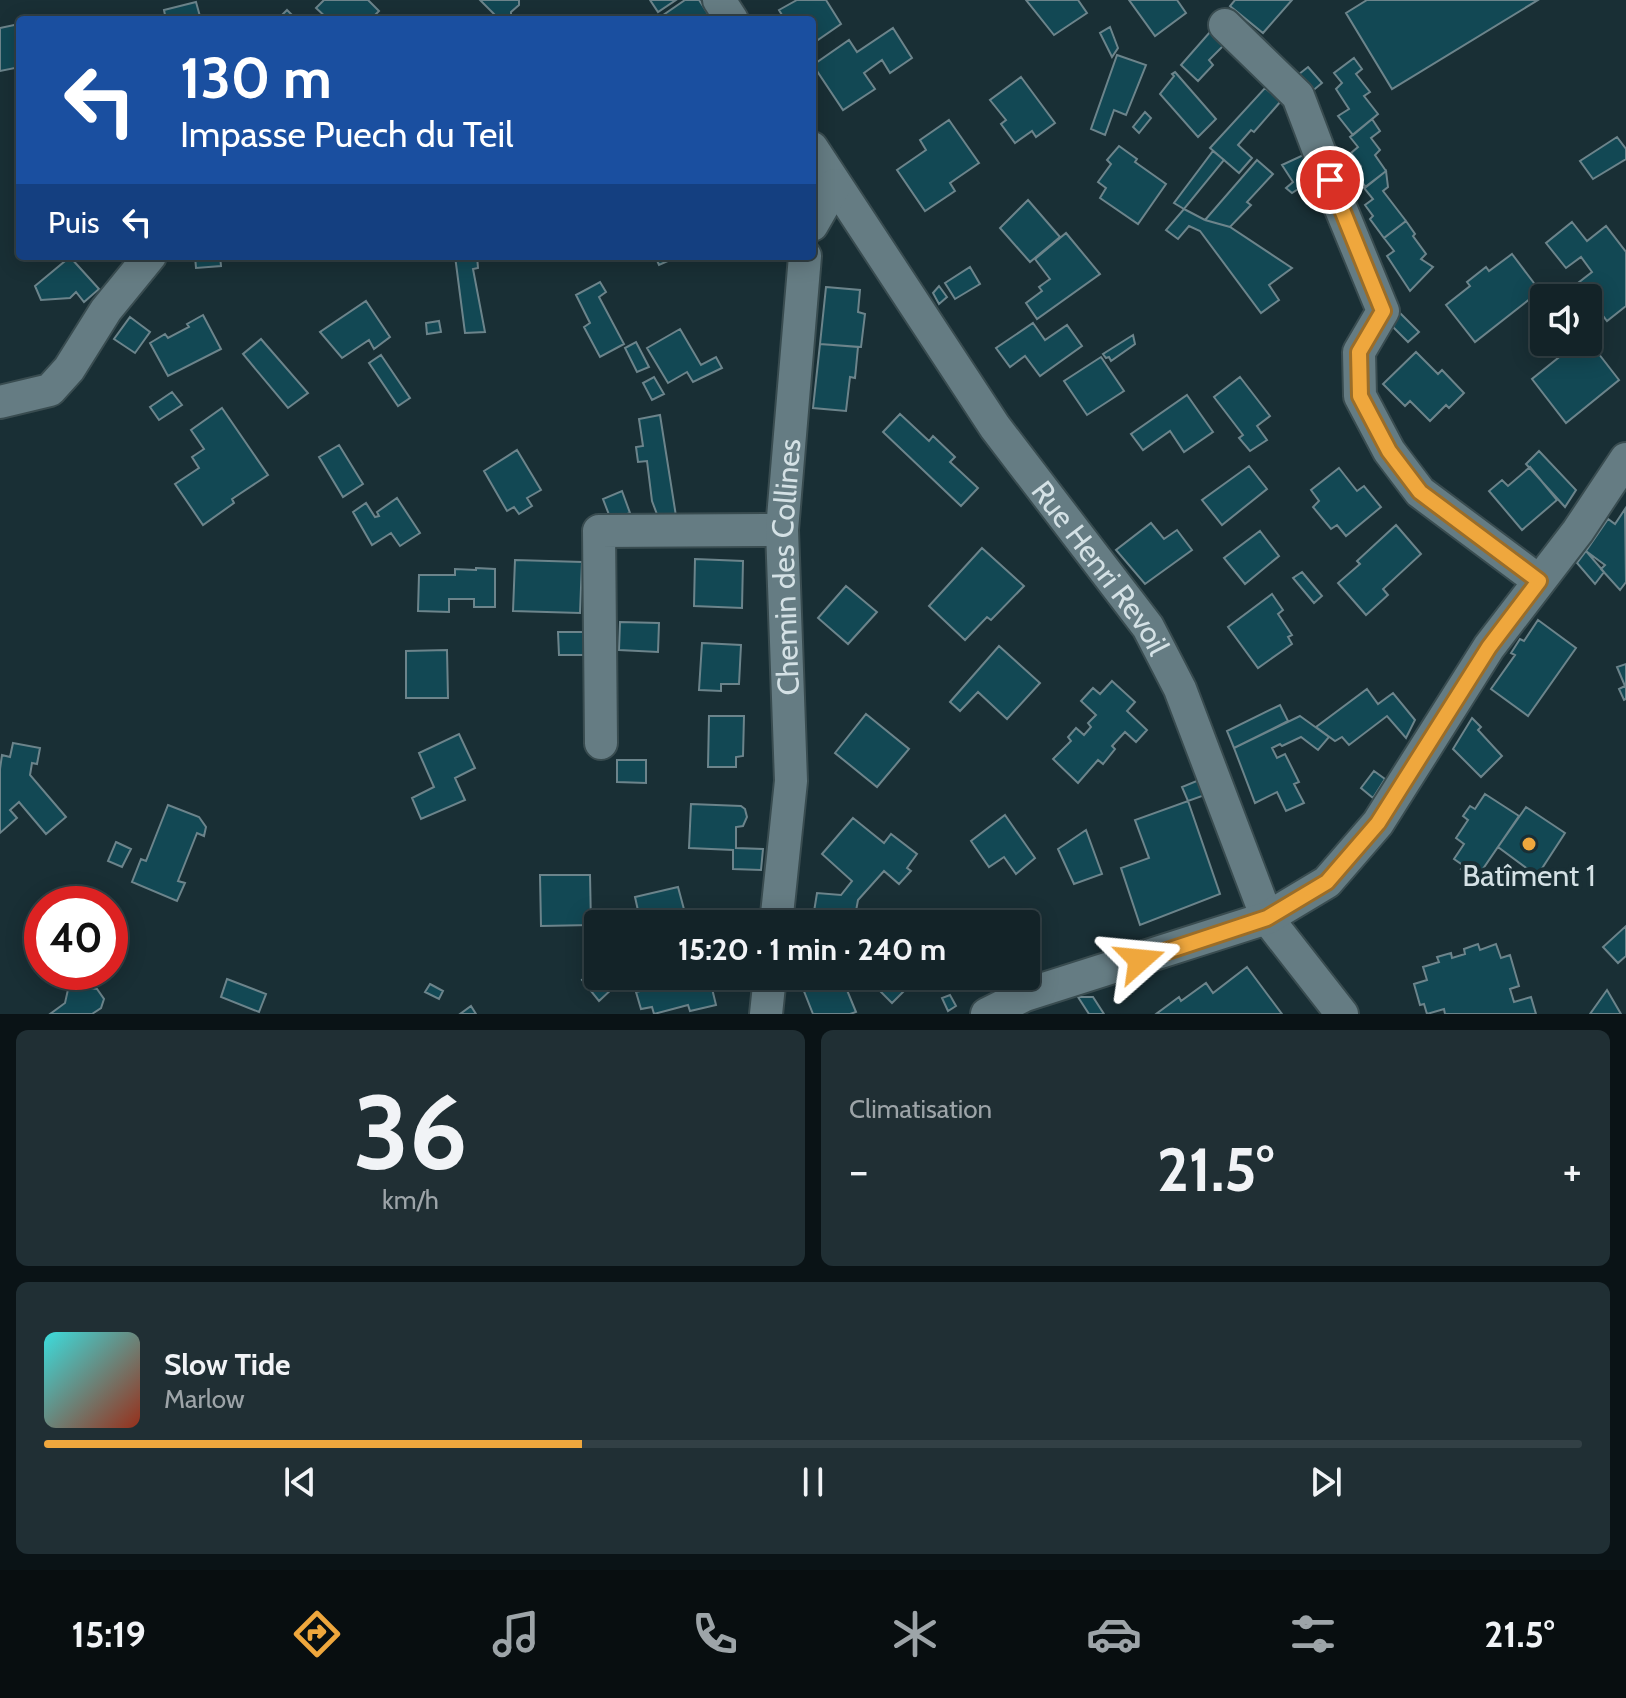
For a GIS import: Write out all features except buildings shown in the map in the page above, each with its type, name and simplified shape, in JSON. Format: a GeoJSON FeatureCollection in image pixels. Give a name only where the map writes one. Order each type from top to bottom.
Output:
{"type":"FeatureCollection","features":[{"type":"Feature","properties":{"kind":"street"},"geometry":{"type":"LineString","coordinates":[[1225,25],[1298,96],[1383,311],[1359,352],[1360,396],[1377,429],[1420,492],[1539,581]]}},
{"type":"Feature","properties":{"kind":"street","name":"Rue Henri Revoil"},"geometry":{"type":"LineString","coordinates":[[816,154],[995,427],[1148,627],[1180,689],[1267,918],[1342,1014]]}},
{"type":"Feature","properties":{"kind":"street"},"geometry":{"type":"LineString","coordinates":[[816,218],[835,185]]}},
{"type":"Feature","properties":{"kind":"street"},"geometry":{"type":"LineString","coordinates":[[0,402],[50,390],[69,369],[106,310],[147,260]]}},
{"type":"Feature","properties":{"kind":"street","name":"Chemin des Collines"},"geometry":{"type":"LineString","coordinates":[[777,910],[791,781],[782,530],[805,260]]}},
{"type":"Feature","properties":{"kind":"street"},"geometry":{"type":"LineString","coordinates":[[987,1014],[1025,995],[1267,918],[1327,882],[1378,823],[1489,647],[1578,531],[1626,459]]}},
{"type":"Feature","properties":{"kind":"street"},"geometry":{"type":"LineString","coordinates":[[601,743],[599,531],[782,530]]}},
{"type":"Feature","properties":{"kind":"street"},"geometry":{"type":"LineString","coordinates":[[766,1014],[769,990]]}},
{"type":"Feature","properties":{"kind":"place","name":"Batîment 1"},"geometry":{"type":"Point","coordinates":[1529,844]}},
{"type":"Feature","properties":{"kind":"route"},"geometry":{"type":"LineString","coordinates":[[1140,960],[1267,918],[1327,882],[1378,823],[1489,647],[1539,581],[1420,492],[1389,451],[1371,418],[1360,396],[1359,352],[1383,311],[1330,180]]}}]}
